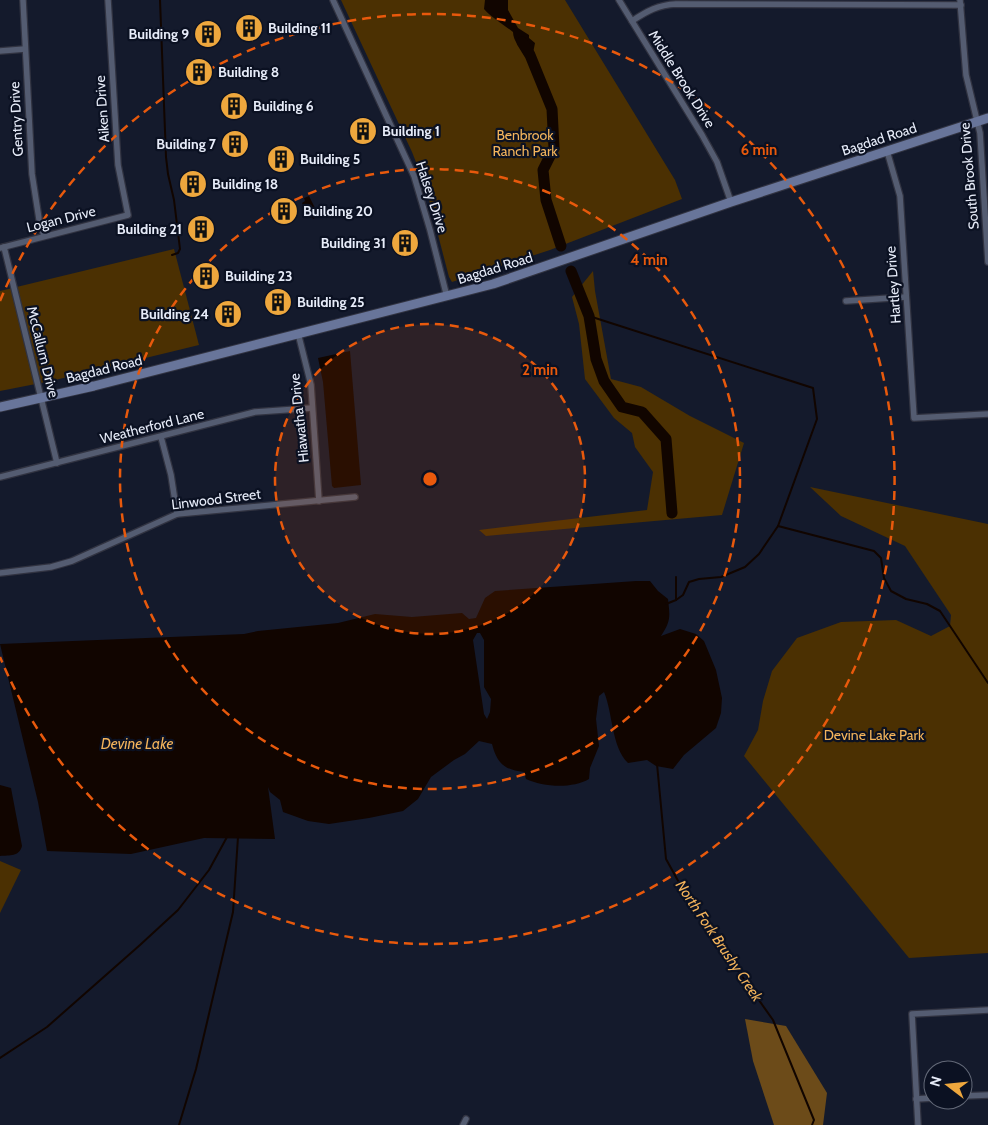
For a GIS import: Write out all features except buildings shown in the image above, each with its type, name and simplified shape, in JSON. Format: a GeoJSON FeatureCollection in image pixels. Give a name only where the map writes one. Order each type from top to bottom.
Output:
{"type":"FeatureCollection","features":[{"type":"Feature","properties":{"kind":"street","name":"Gentry Drive"},"geometry":{"type":"LineString","coordinates":[[23,0],[32,174],[39,219],[44,236]]}},
{"type":"Feature","properties":{"kind":"street","name":"Aiken Drive"},"geometry":{"type":"LineString","coordinates":[[108,0],[118,165],[128,215]]}},
{"type":"Feature","properties":{"kind":"street","name":"Halsey Drive"},"geometry":{"type":"LineString","coordinates":[[333,0],[414,176],[447,297]]}},
{"type":"Feature","properties":{"kind":"street","name":"Middle Brook Drive"},"geometry":{"type":"LineString","coordinates":[[619,0],[717,162],[731,202]]}},
{"type":"Feature","properties":{"kind":"street"},"geometry":{"type":"LineString","coordinates":[[632,21],[652,8],[663,4],[960,3]]}},
{"type":"Feature","properties":{"kind":"street","name":"South Brook Drive"},"geometry":{"type":"LineString","coordinates":[[960,3],[966,75],[978,121],[988,262]]}},
{"type":"Feature","properties":{"kind":"street"},"geometry":{"type":"LineString","coordinates":[[0,51],[25,49]]}},
{"type":"Feature","properties":{"kind":"street","name":"Bagdad Road"},"geometry":{"type":"LineString","coordinates":[[0,407],[494,284],[731,202],[988,118]]}},
{"type":"Feature","properties":{"kind":"street","name":"Hartley Drive"},"geometry":{"type":"LineString","coordinates":[[887,151],[900,196],[914,418],[988,414]]}},
{"type":"Feature","properties":{"kind":"street","name":"Logan Drive"},"geometry":{"type":"LineString","coordinates":[[2,248],[128,215]]}},
{"type":"Feature","properties":{"kind":"street","name":"McCallum Drive"},"geometry":{"type":"LineString","coordinates":[[2,248],[42,398],[57,463]]}},
{"type":"Feature","properties":{"kind":"street"},"geometry":{"type":"LineString","coordinates":[[846,301],[906,297]]}},
{"type":"Feature","properties":{"kind":"street","name":"Hiawatha Drive"},"geometry":{"type":"LineString","coordinates":[[298,333],[311,385],[319,501]]}},
{"type":"Feature","properties":{"kind":"street","name":"Weatherford Lane"},"geometry":{"type":"LineString","coordinates":[[0,477],[255,412],[312,408]]}},
{"type":"Feature","properties":{"kind":"street"},"geometry":{"type":"LineString","coordinates":[[161,437],[171,475],[177,514]]}},
{"type":"Feature","properties":{"kind":"street","name":"Linwood Street"},"geometry":{"type":"LineString","coordinates":[[0,573],[50,567],[72,561],[177,514],[355,498]]}},
{"type":"Feature","properties":{"kind":"street"},"geometry":{"type":"LineString","coordinates":[[918,1125],[912,1014],[988,1010]]}},
{"type":"Feature","properties":{"kind":"street"},"geometry":{"type":"LineString","coordinates":[[973,1096],[988,1095]]}},
{"type":"Feature","properties":{"kind":"street"},"geometry":{"type":"LineString","coordinates":[[916,1099],[923,1099]]}},
{"type":"Feature","properties":{"kind":"street"},"geometry":{"type":"LineString","coordinates":[[463,1125],[466,1119]]}},
{"type":"Feature","properties":{"kind":"green space","name":"Benbrook Ranch Park"},"geometry":{"type":"Polygon","coordinates":[[[341,0],[565,0],[675,180],[682,199],[550,250],[452,282],[449,277],[425,185],[412,152],[341,0]]]}},
{"type":"Feature","properties":{"kind":"green space"},"geometry":{"type":"Polygon","coordinates":[[[174,249],[199,345],[51,381],[0,391],[0,291],[174,249]]]}},
{"type":"Feature","properties":{"kind":"green space"},"geometry":{"type":"Polygon","coordinates":[[[593,271],[611,379],[641,387],[690,416],[744,443],[722,515],[486,536],[479,530],[647,510],[653,472],[635,447],[632,433],[614,418],[585,379],[579,324],[572,297],[593,271]]]}},
{"type":"Feature","properties":{"kind":"green space","name":"Devine Lake Park"},"geometry":{"type":"Polygon","coordinates":[[[810,487],[988,524],[988,953],[909,958],[744,756],[758,730],[763,701],[772,671],[797,638],[841,622],[896,620],[931,636],[950,626],[951,615],[905,546],[841,516],[810,487]]]}},
{"type":"Feature","properties":{"kind":"green space"},"geometry":{"type":"Polygon","coordinates":[[[0,861],[21,870],[0,913],[0,861]]]}},
{"type":"Feature","properties":{"kind":"shaded area"},"geometry":{"type":"Polygon","coordinates":[[[745,1019],[786,1026],[827,1093],[823,1125],[774,1125],[753,1061],[745,1019]]]}},
{"type":"Feature","properties":{"kind":"water"},"geometry":{"type":"Polygon","coordinates":[[[485,0],[508,0],[508,10],[518,28],[529,35],[529,38],[535,43],[533,53],[529,55],[523,51],[516,42],[513,32],[484,9],[485,0]]]}},
{"type":"Feature","properties":{"kind":"water"},"geometry":{"type":"Polygon","coordinates":[[[309,196],[319,216],[313,219],[312,217],[310,218],[302,203],[305,201],[304,198],[309,196]]]}},
{"type":"Feature","properties":{"kind":"water"},"geometry":{"type":"Polygon","coordinates":[[[350,351],[361,485],[334,488],[332,486],[323,382],[318,358],[350,351]]]}},
{"type":"Feature","properties":{"kind":"water","name":"Devine Lake"},"geometry":{"type":"Polygon","coordinates":[[[650,581],[668,599],[669,619],[661,636],[680,629],[696,634],[704,641],[716,670],[722,698],[721,713],[716,728],[684,755],[673,769],[656,766],[647,760],[628,763],[618,748],[604,692],[599,696],[596,719],[599,746],[590,768],[589,779],[582,782],[558,786],[533,782],[526,779],[524,772],[511,769],[502,764],[496,756],[492,744],[479,741],[465,754],[431,777],[418,799],[403,811],[329,824],[308,821],[283,812],[280,800],[270,792],[268,787],[275,839],[204,838],[131,854],[47,851],[38,802],[0,644],[244,634],[338,623],[375,614],[412,617],[462,613],[469,619],[476,618],[485,598],[495,591],[650,581]],[[477,633],[473,640],[484,714],[487,719],[490,712],[491,699],[484,687],[484,640],[480,633],[477,633]]]}},
{"type":"Feature","properties":{"kind":"water"},"geometry":{"type":"Polygon","coordinates":[[[0,785],[11,788],[22,846],[21,850],[16,854],[0,856],[0,785]]]}},
{"type":"Feature","properties":{"kind":"waterway"},"geometry":{"type":"LineString","coordinates":[[160,0],[166,157],[180,249],[178,253],[172,255]]}},
{"type":"Feature","properties":{"kind":"waterway","name":"North Fork Brushy Creek"},"geometry":{"type":"LineString","coordinates":[[522,42],[530,55],[552,109],[554,148],[543,170],[546,200],[561,246]]}},
{"type":"Feature","properties":{"kind":"waterway","name":"North Fork Brushy Creek"},"geometry":{"type":"LineString","coordinates":[[571,271],[589,316],[596,359],[604,381],[622,407],[642,412],[666,439],[672,513]]}},
{"type":"Feature","properties":{"kind":"waterway"},"geometry":{"type":"LineString","coordinates":[[589,316],[813,388],[817,419],[778,526],[759,554],[745,567],[721,577],[689,582],[683,595],[676,600]]}},
{"type":"Feature","properties":{"kind":"waterway"},"geometry":{"type":"LineString","coordinates":[[778,526],[874,551],[881,558],[884,578],[891,591],[906,599],[927,604],[940,611],[988,683]]}},
{"type":"Feature","properties":{"kind":"waterway","name":"North Fork Brushy Creek"},"geometry":{"type":"LineString","coordinates":[[666,604],[676,600],[676,577]]}},
{"type":"Feature","properties":{"kind":"waterway","name":"North Fork Brushy Creek"},"geometry":{"type":"LineString","coordinates":[[657,764],[666,859],[692,906],[773,1020],[814,1120],[812,1125]]}},
{"type":"Feature","properties":{"kind":"waterway"},"geometry":{"type":"LineString","coordinates":[[0,1058],[47,1027],[178,910],[209,870],[227,837]]}},
{"type":"Feature","properties":{"kind":"waterway"},"geometry":{"type":"LineString","coordinates":[[179,1125],[196,1069],[233,912],[238,837]]}},
{"type":"Feature","properties":{"kind":"place","name":"Building 11"},"geometry":{"type":"Point","coordinates":[249,28]}},
{"type":"Feature","properties":{"kind":"place","name":"Building 9"},"geometry":{"type":"Point","coordinates":[208,34]}},
{"type":"Feature","properties":{"kind":"place","name":"Building 8"},"geometry":{"type":"Point","coordinates":[199,72]}},
{"type":"Feature","properties":{"kind":"place","name":"Building 6"},"geometry":{"type":"Point","coordinates":[234,106]}},
{"type":"Feature","properties":{"kind":"place","name":"Building 1"},"geometry":{"type":"Point","coordinates":[363,131]}},
{"type":"Feature","properties":{"kind":"place","name":"Building 7"},"geometry":{"type":"Point","coordinates":[235,144]}},
{"type":"Feature","properties":{"kind":"place","name":"Building 5"},"geometry":{"type":"Point","coordinates":[281,159]}},
{"type":"Feature","properties":{"kind":"place","name":"Building 18"},"geometry":{"type":"Point","coordinates":[193,184]}},
{"type":"Feature","properties":{"kind":"place","name":"Building 20"},"geometry":{"type":"Point","coordinates":[284,211]}},
{"type":"Feature","properties":{"kind":"place","name":"Building 21"},"geometry":{"type":"Point","coordinates":[201,229]}},
{"type":"Feature","properties":{"kind":"place","name":"Building 31"},"geometry":{"type":"Point","coordinates":[405,243]}},
{"type":"Feature","properties":{"kind":"place","name":"Building 23"},"geometry":{"type":"Point","coordinates":[206,276]}},
{"type":"Feature","properties":{"kind":"place","name":"Building 25"},"geometry":{"type":"Point","coordinates":[278,302]}},
{"type":"Feature","properties":{"kind":"place","name":"Building 24"},"geometry":{"type":"Point","coordinates":[228,314]}}]}
